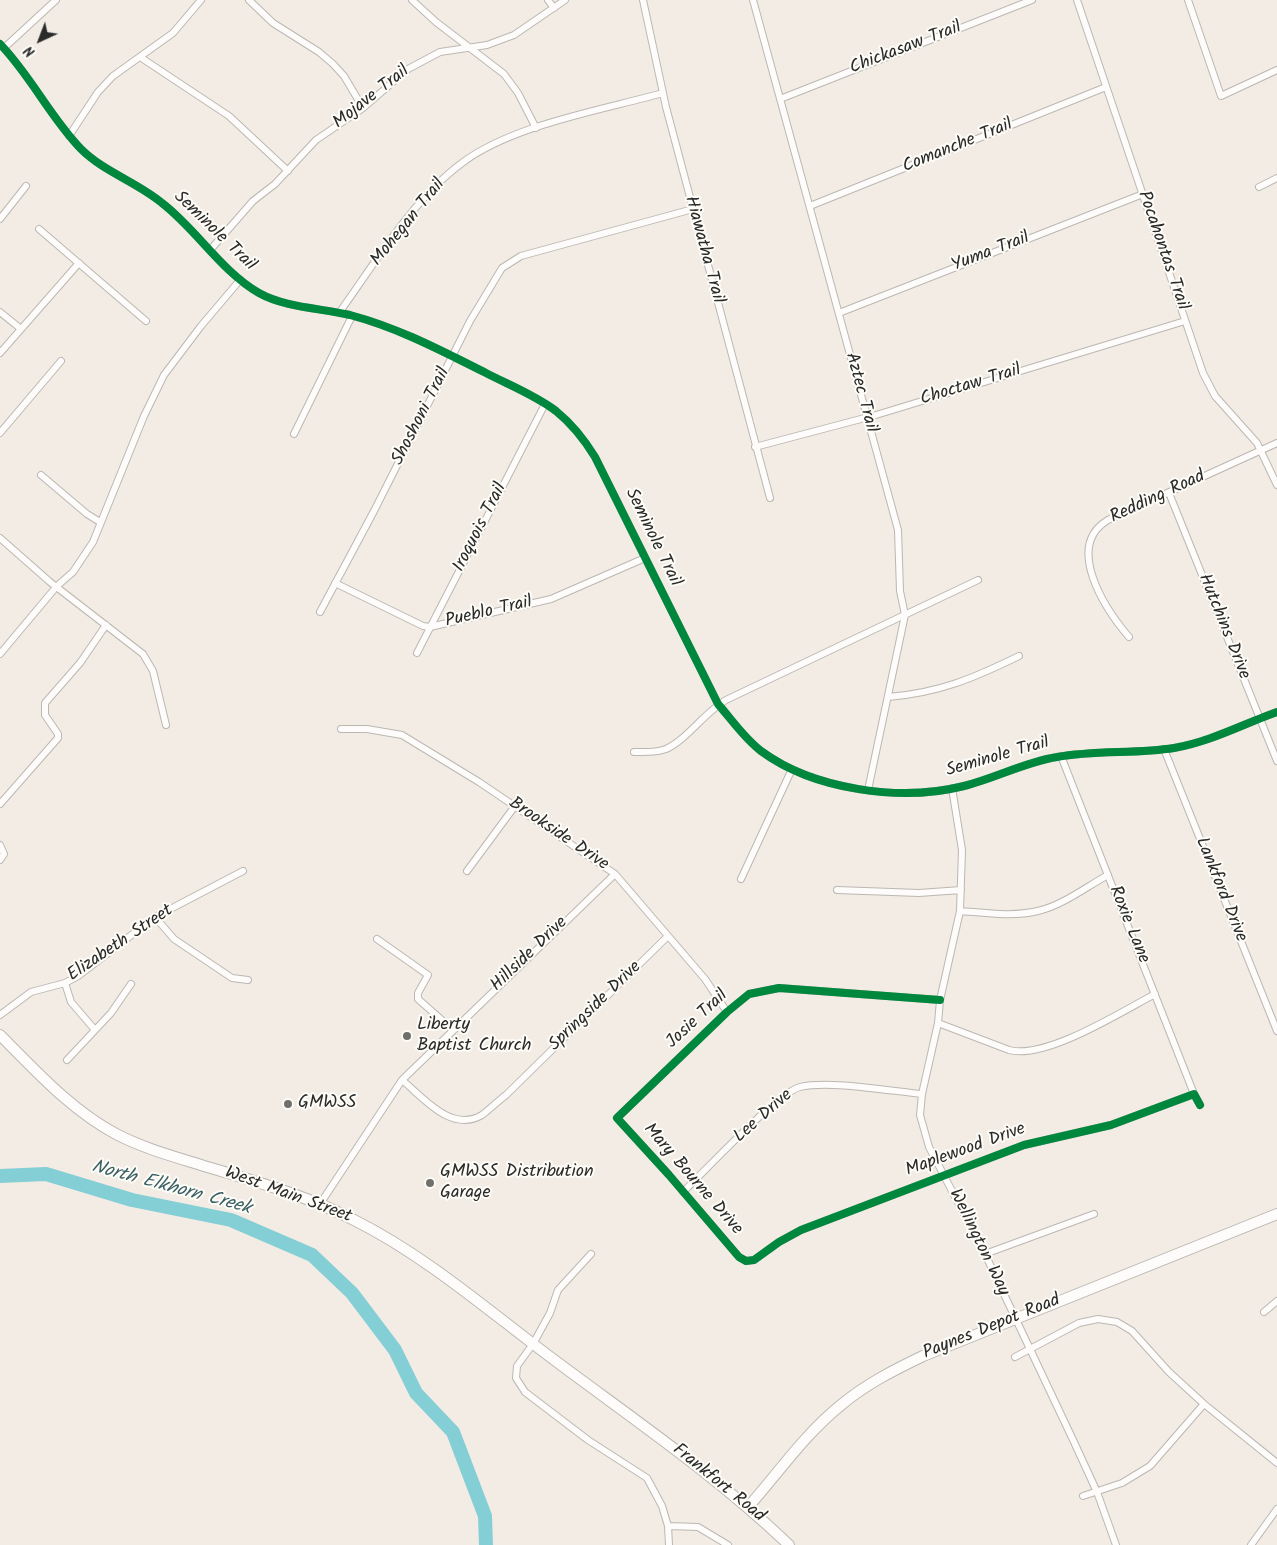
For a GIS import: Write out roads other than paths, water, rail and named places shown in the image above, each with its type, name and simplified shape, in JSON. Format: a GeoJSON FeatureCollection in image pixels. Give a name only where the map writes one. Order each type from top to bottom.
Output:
{"type":"FeatureCollection","features":[{"type":"Feature","properties":{"kind":"main road","name":"West Main Street"},"geometry":{"type":"LineString","coordinates":[[0,1036],[72,1104],[115,1133],[161,1152],[271,1186],[320,1204],[352,1219],[408,1252],[644,1426]]}},
{"type":"Feature","properties":{"kind":"main road","name":"Paynes Depot Road"},"geometry":{"type":"LineString","coordinates":[[749,1506],[822,1422],[871,1383],[923,1356],[1277,1214]]}},
{"type":"Feature","properties":{"kind":"main road","name":"Frankfort Road"},"geometry":{"type":"LineString","coordinates":[[644,1426],[749,1506],[789,1545]]}},
{"type":"Feature","properties":{"kind":"street"},"geometry":{"type":"LineString","coordinates":[[2,46],[56,0]]}},
{"type":"Feature","properties":{"kind":"street"},"geometry":{"type":"LineString","coordinates":[[69,136],[98,92],[113,76],[173,32],[200,0]]}},
{"type":"Feature","properties":{"kind":"street"},"geometry":{"type":"LineString","coordinates":[[249,0],[273,23],[319,52],[333,64],[344,76],[363,108]]}},
{"type":"Feature","properties":{"kind":"street"},"geometry":{"type":"LineString","coordinates":[[412,0],[510,82],[536,128]]}},
{"type":"Feature","properties":{"kind":"street"},"geometry":{"type":"LineString","coordinates":[[548,0],[554,8]]}},
{"type":"Feature","properties":{"kind":"street","name":"Mojave Trail"},"geometry":{"type":"LineString","coordinates":[[211,249],[253,202],[288,171],[316,140],[363,108],[422,60],[440,52],[487,45],[514,35],[565,0]]}},
{"type":"Feature","properties":{"kind":"street","name":"Hiawatha Trail"},"geometry":{"type":"LineString","coordinates":[[643,0],[663,93],[770,498]]}},
{"type":"Feature","properties":{"kind":"street","name":"Aztec Trail"},"geometry":{"type":"LineString","coordinates":[[753,0],[898,530],[900,591],[906,615],[868,790]]}},
{"type":"Feature","properties":{"kind":"street","name":"Chickasaw Trail"},"geometry":{"type":"LineString","coordinates":[[780,99],[1032,0]]}},
{"type":"Feature","properties":{"kind":"street","name":"Pocahontas Trail"},"geometry":{"type":"LineString","coordinates":[[1077,0],[1185,321],[1210,389],[1232,416],[1250,432],[1261,450],[1277,485]]}},
{"type":"Feature","properties":{"kind":"street"},"geometry":{"type":"LineString","coordinates":[[1188,0],[1221,96],[1277,70]]}},
{"type":"Feature","properties":{"kind":"street","name":"Seminole Trail"},"geometry":{"type":"LineString","coordinates":[[2,46],[69,136],[93,160],[163,203],[240,280],[260,294],[283,302],[352,316],[397,330],[546,404],[582,436],[595,456],[718,704],[747,739],[774,760],[792,769],[834,784],[868,790],[912,794],[964,786],[1027,764],[1060,756],[1164,749],[1200,742],[1277,712]]}},
{"type":"Feature","properties":{"kind":"street"},"geometry":{"type":"LineString","coordinates":[[140,57],[229,116],[288,171]]}},
{"type":"Feature","properties":{"kind":"street","name":"Comanche Trail"},"geometry":{"type":"LineString","coordinates":[[810,206],[1106,88]]}},
{"type":"Feature","properties":{"kind":"street","name":"Mohegan Trail"},"geometry":{"type":"LineString","coordinates":[[339,313],[408,218],[437,185],[462,162],[485,148],[521,132],[663,93]]}},
{"type":"Feature","properties":{"kind":"street"},"geometry":{"type":"LineString","coordinates":[[1259,187],[1277,178]]}},
{"type":"Feature","properties":{"kind":"street"},"geometry":{"type":"LineString","coordinates":[[0,220],[26,186]]}},
{"type":"Feature","properties":{"kind":"street","name":"Yuma Trail"},"geometry":{"type":"LineString","coordinates":[[839,313],[1142,194]]}},
{"type":"Feature","properties":{"kind":"street","name":"Shoshoni Trail"},"geometry":{"type":"LineString","coordinates":[[320,612],[452,356],[497,276],[510,261],[521,256],[693,209]]}},
{"type":"Feature","properties":{"kind":"street"},"geometry":{"type":"LineString","coordinates":[[39,229],[146,321]]}},
{"type":"Feature","properties":{"kind":"street"},"geometry":{"type":"LineString","coordinates":[[0,353],[79,263]]}},
{"type":"Feature","properties":{"kind":"street"},"geometry":{"type":"LineString","coordinates":[[0,654],[56,586],[73,572],[93,542],[122,469],[164,375],[201,326],[240,280]]}},
{"type":"Feature","properties":{"kind":"street"},"geometry":{"type":"LineString","coordinates":[[0,312],[21,330]]}},
{"type":"Feature","properties":{"kind":"street"},"geometry":{"type":"LineString","coordinates":[[294,434],[352,316]]}},
{"type":"Feature","properties":{"kind":"street","name":"Choctaw Trail"},"geometry":{"type":"LineString","coordinates":[[755,447],[867,417],[1185,321]]}},
{"type":"Feature","properties":{"kind":"street"},"geometry":{"type":"LineString","coordinates":[[0,433],[61,361]]}},
{"type":"Feature","properties":{"kind":"street","name":"Iroquois Trail"},"geometry":{"type":"LineString","coordinates":[[417,653],[546,404]]}},
{"type":"Feature","properties":{"kind":"street","name":"Redding Road"},"geometry":{"type":"LineString","coordinates":[[1129,637],[1109,612],[1090,566],[1088,544],[1098,526],[1277,443]]}},
{"type":"Feature","properties":{"kind":"street"},"geometry":{"type":"LineString","coordinates":[[41,475],[81,510],[100,522]]}},
{"type":"Feature","properties":{"kind":"street","name":"Hutchins Drive"},"geometry":{"type":"LineString","coordinates":[[1168,492],[1277,761]]}},
{"type":"Feature","properties":{"kind":"street"},"geometry":{"type":"LineString","coordinates":[[1,541],[148,660],[153,671],[166,725]]}},
{"type":"Feature","properties":{"kind":"street","name":"Pueblo Trail"},"geometry":{"type":"LineString","coordinates":[[335,583],[423,626],[430,627],[551,599],[645,558]]}},
{"type":"Feature","properties":{"kind":"street"},"geometry":{"type":"LineString","coordinates":[[634,752],[654,752],[671,746],[718,704],[978,580]]}},
{"type":"Feature","properties":{"kind":"street"},"geometry":{"type":"LineString","coordinates":[[0,804],[58,738],[58,734],[45,714],[45,703],[80,663],[106,625]]}},
{"type":"Feature","properties":{"kind":"street"},"geometry":{"type":"LineString","coordinates":[[888,696],[942,689],[972,679],[1019,656]]}},
{"type":"Feature","properties":{"kind":"street","name":"Brookside Drive"},"geometry":{"type":"LineString","coordinates":[[341,729],[367,730],[402,735],[514,806],[615,874],[705,979],[727,1012]]}},
{"type":"Feature","properties":{"kind":"street","name":"Lankford Drive"},"geometry":{"type":"LineString","coordinates":[[1164,749],[1277,1031]]}},
{"type":"Feature","properties":{"kind":"street","name":"Roxie Lane"},"geometry":{"type":"LineString","coordinates":[[1060,756],[1194,1094]]}},
{"type":"Feature","properties":{"kind":"street"},"geometry":{"type":"LineString","coordinates":[[741,879],[792,769]]}},
{"type":"Feature","properties":{"kind":"street","name":"Wellington Way"},"geometry":{"type":"LineString","coordinates":[[952,788],[962,850],[960,911],[940,1000],[938,1023],[922,1094],[920,1115],[929,1147],[985,1254],[1097,1492],[1116,1545]]}},
{"type":"Feature","properties":{"kind":"street"},"geometry":{"type":"LineString","coordinates":[[467,871],[514,806]]}},
{"type":"Feature","properties":{"kind":"street"},"geometry":{"type":"LineString","coordinates":[[0,845],[4,854],[0,860]]}},
{"type":"Feature","properties":{"kind":"street","name":"Elizabeth Street"},"geometry":{"type":"LineString","coordinates":[[0,1015],[31,992],[65,983],[87,970],[155,917],[243,871]]}},
{"type":"Feature","properties":{"kind":"street","name":"Hillside Drive"},"geometry":{"type":"LineString","coordinates":[[320,1204],[402,1080],[615,874]]}},
{"type":"Feature","properties":{"kind":"street"},"geometry":{"type":"LineString","coordinates":[[960,911],[1009,915],[1039,911],[1062,901],[1108,875]]}},
{"type":"Feature","properties":{"kind":"street"},"geometry":{"type":"LineString","coordinates":[[837,890],[919,893],[961,890]]}},
{"type":"Feature","properties":{"kind":"street"},"geometry":{"type":"LineString","coordinates":[[155,917],[174,939],[225,974],[232,978],[248,980]]}},
{"type":"Feature","properties":{"kind":"street","name":"Springside Drive"},"geometry":{"type":"LineString","coordinates":[[402,1080],[441,1113],[453,1119],[465,1120],[482,1115],[506,1095],[668,936]]}},
{"type":"Feature","properties":{"kind":"street"},"geometry":{"type":"LineString","coordinates":[[377,939],[428,975],[418,993],[418,999],[453,1030]]}},
{"type":"Feature","properties":{"kind":"street"},"geometry":{"type":"LineString","coordinates":[[65,983],[71,1002],[95,1030]]}},
{"type":"Feature","properties":{"kind":"street"},"geometry":{"type":"LineString","coordinates":[[67,1060],[111,1013],[131,984]]}},
{"type":"Feature","properties":{"kind":"street","name":"Josie Trail"},"geometry":{"type":"LineString","coordinates":[[617,1118],[727,1012],[749,994],[779,988],[940,1000]]}},
{"type":"Feature","properties":{"kind":"street"},"geometry":{"type":"LineString","coordinates":[[938,1023],[1009,1050],[1020,1053],[1030,1052],[1055,1045],[1155,994]]}},
{"type":"Feature","properties":{"kind":"street","name":"Lee Drive"},"geometry":{"type":"LineString","coordinates":[[684,1192],[770,1108],[798,1088],[820,1085],[922,1094]]}},
{"type":"Feature","properties":{"kind":"street"},"geometry":{"type":"LineString","coordinates":[[1194,1094],[1200,1105]]}},
{"type":"Feature","properties":{"kind":"street","name":"Maplewood Drive"},"geometry":{"type":"LineString","coordinates":[[746,1261],[754,1260],[778,1242],[801,1230],[944,1173],[1024,1145],[1111,1125],[1194,1094]]}},
{"type":"Feature","properties":{"kind":"street","name":"Mary Bourne Drive"},"geometry":{"type":"LineString","coordinates":[[617,1118],[684,1192],[739,1257],[746,1261]]}},
{"type":"Feature","properties":{"kind":"street"},"geometry":{"type":"LineString","coordinates":[[985,1254],[1094,1214]]}},
{"type":"Feature","properties":{"kind":"street"},"geometry":{"type":"LineString","coordinates":[[591,1254],[558,1290],[550,1313],[533,1344],[517,1366],[516,1378],[525,1392],[588,1440],[647,1478],[662,1506],[668,1526],[669,1545]]}},
{"type":"Feature","properties":{"kind":"street"},"geometry":{"type":"LineString","coordinates":[[1264,1312],[1277,1301]]}},
{"type":"Feature","properties":{"kind":"street"},"geometry":{"type":"LineString","coordinates":[[1016,1357],[1080,1323],[1098,1319],[1117,1322],[1132,1331],[1169,1372],[1204,1404],[1277,1463]]}},
{"type":"Feature","properties":{"kind":"street"},"geometry":{"type":"LineString","coordinates":[[1083,1496],[1139,1475],[1150,1466],[1204,1404]]}},
{"type":"Feature","properties":{"kind":"street"},"geometry":{"type":"LineString","coordinates":[[1251,1545],[1277,1509]]}},
{"type":"Feature","properties":{"kind":"street"},"geometry":{"type":"LineString","coordinates":[[668,1526],[698,1527],[728,1545]]}},
{"type":"Feature","properties":{"kind":"waterway","name":"North Elkhorn Creek"},"geometry":{"type":"LineString","coordinates":[[0,1176],[46,1174],[132,1200],[231,1220],[312,1255],[352,1293],[395,1350],[416,1393],[453,1432],[485,1516],[486,1545]]}},
{"type":"Feature","properties":{"kind":"place","name":"Liberty Baptist Church"},"geometry":{"type":"Point","coordinates":[407,1036]}},
{"type":"Feature","properties":{"kind":"place","name":"GMWSS"},"geometry":{"type":"Point","coordinates":[288,1104]}},
{"type":"Feature","properties":{"kind":"place","name":"GMWSS Distribution Garage"},"geometry":{"type":"Point","coordinates":[430,1183]}}]}
